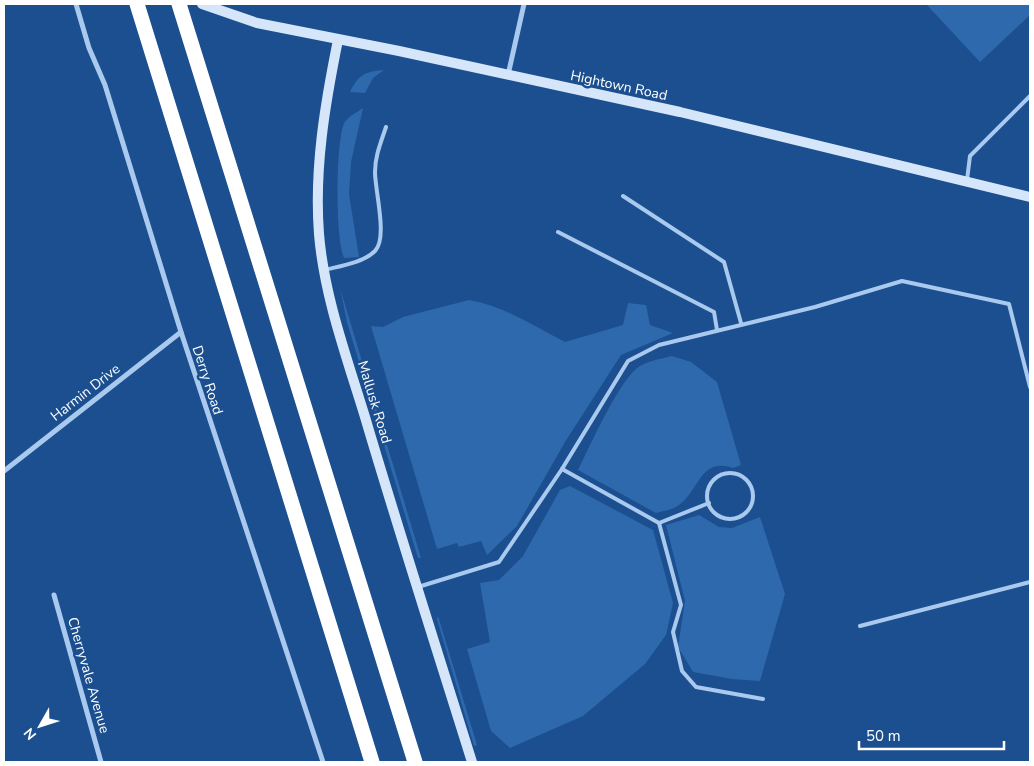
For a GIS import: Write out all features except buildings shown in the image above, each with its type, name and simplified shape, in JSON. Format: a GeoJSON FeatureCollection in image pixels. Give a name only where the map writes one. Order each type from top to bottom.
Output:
{"type":"FeatureCollection","features":[{"type":"Feature","properties":{"kind":"highway"},"geometry":{"type":"LineString","coordinates":[[137,4],[372,762]]}},
{"type":"Feature","properties":{"kind":"highway"},"geometry":{"type":"LineString","coordinates":[[179,4],[415,762]]}},
{"type":"Feature","properties":{"kind":"main road","name":"Hightown Road"},"geometry":{"type":"LineString","coordinates":[[202,4],[241,19],[680,112],[967,180],[1030,197]]}},
{"type":"Feature","properties":{"kind":"main road","name":"Mallusk Road"},"geometry":{"type":"LineString","coordinates":[[338,40],[320,150],[319,235],[324,270],[338,328],[472,762]]}},
{"type":"Feature","properties":{"kind":"street","name":"Derry Road"},"geometry":{"type":"LineString","coordinates":[[76,4],[89,48],[105,86],[181,332],[323,762]]}},
{"type":"Feature","properties":{"kind":"street"},"geometry":{"type":"LineString","coordinates":[[508,75],[524,4]]}},
{"type":"Feature","properties":{"kind":"street","name":"Harmin Drive"},"geometry":{"type":"LineString","coordinates":[[4,471],[181,332]]}},
{"type":"Feature","properties":{"kind":"street","name":"Cherryvale Avenue"},"geometry":{"type":"LineString","coordinates":[[54,594],[101,762]]}},
{"type":"Feature","properties":{"kind":"lane"},"geometry":{"type":"LineString","coordinates":[[967,180],[970,156],[1030,96]]}},
{"type":"Feature","properties":{"kind":"lane"},"geometry":{"type":"LineString","coordinates":[[324,270],[368,257],[376,250],[381,239],[375,172],[378,152],[386,127]]}},
{"type":"Feature","properties":{"kind":"lane"},"geometry":{"type":"LineString","coordinates":[[623,196],[724,262],[741,323]]}},
{"type":"Feature","properties":{"kind":"lane"},"geometry":{"type":"LineString","coordinates":[[558,232],[714,312],[717,330]]}},
{"type":"Feature","properties":{"kind":"lane"},"geometry":{"type":"LineString","coordinates":[[417,588],[499,562],[562,469],[628,361],[659,345],[741,323],[815,307],[902,281],[1009,304],[1030,387]]}},
{"type":"Feature","properties":{"kind":"lane"},"geometry":{"type":"LineString","coordinates":[[562,469],[659,523],[681,605],[672,632],[682,671],[696,686],[763,700]]}},
{"type":"Feature","properties":{"kind":"lane"},"geometry":{"type":"LineString","coordinates":[[724,474],[739,474],[750,484],[753,491],[751,506],[740,516],[733,519],[718,515],[709,503],[708,489],[717,477],[724,474]]}},
{"type":"Feature","properties":{"kind":"lane"},"geometry":{"type":"LineString","coordinates":[[659,523],[709,503]]}},
{"type":"Feature","properties":{"kind":"lane"},"geometry":{"type":"LineString","coordinates":[[860,626],[1030,582]]}},
{"type":"Feature","properties":{"kind":"shaded area"},"geometry":{"type":"Polygon","coordinates":[[[926,4],[1030,4],[1030,15],[980,62],[926,4]]]}},
{"type":"Feature","properties":{"kind":"shaded area"},"geometry":{"type":"Polygon","coordinates":[[[384,70],[373,78],[365,93],[350,92],[363,75],[372,71],[384,70]]]}},
{"type":"Feature","properties":{"kind":"shaded area"},"geometry":{"type":"Polygon","coordinates":[[[363,108],[351,162],[349,194],[359,257],[344,258],[339,232],[338,213],[338,172],[341,137],[346,120],[363,108]]]}},
{"type":"Feature","properties":{"kind":"shaded area"},"geometry":{"type":"Polygon","coordinates":[[[340,288],[421,558],[418,558],[347,322],[340,288]]]}},
{"type":"Feature","properties":{"kind":"shaded area"},"geometry":{"type":"Polygon","coordinates":[[[469,300],[507,312],[565,342],[623,325],[628,303],[646,305],[650,325],[673,333],[621,355],[565,442],[517,526],[487,555],[481,541],[459,547],[457,543],[437,549],[371,326],[383,327],[403,317],[469,300]]]}},
{"type":"Feature","properties":{"kind":"shaded area"},"geometry":{"type":"Polygon","coordinates":[[[672,356],[691,362],[717,382],[741,465],[733,468],[713,467],[700,478],[684,501],[674,508],[656,513],[578,470],[604,416],[628,377],[644,364],[672,356]]]}},
{"type":"Feature","properties":{"kind":"shaded area"},"geometry":{"type":"Polygon","coordinates":[[[570,486],[653,530],[673,603],[666,635],[645,664],[583,716],[510,748],[491,731],[467,649],[490,642],[480,583],[499,580],[523,556],[560,490],[570,486]]]}},
{"type":"Feature","properties":{"kind":"shaded area"},"geometry":{"type":"Polygon","coordinates":[[[699,515],[719,527],[732,528],[760,517],[785,594],[760,681],[732,679],[693,672],[678,647],[685,601],[666,525],[699,515]]]}},
{"type":"Feature","properties":{"kind":"shaded area"},"geometry":{"type":"Polygon","coordinates":[[[438,616],[477,745],[474,746],[437,619],[438,616]]]}}]}
